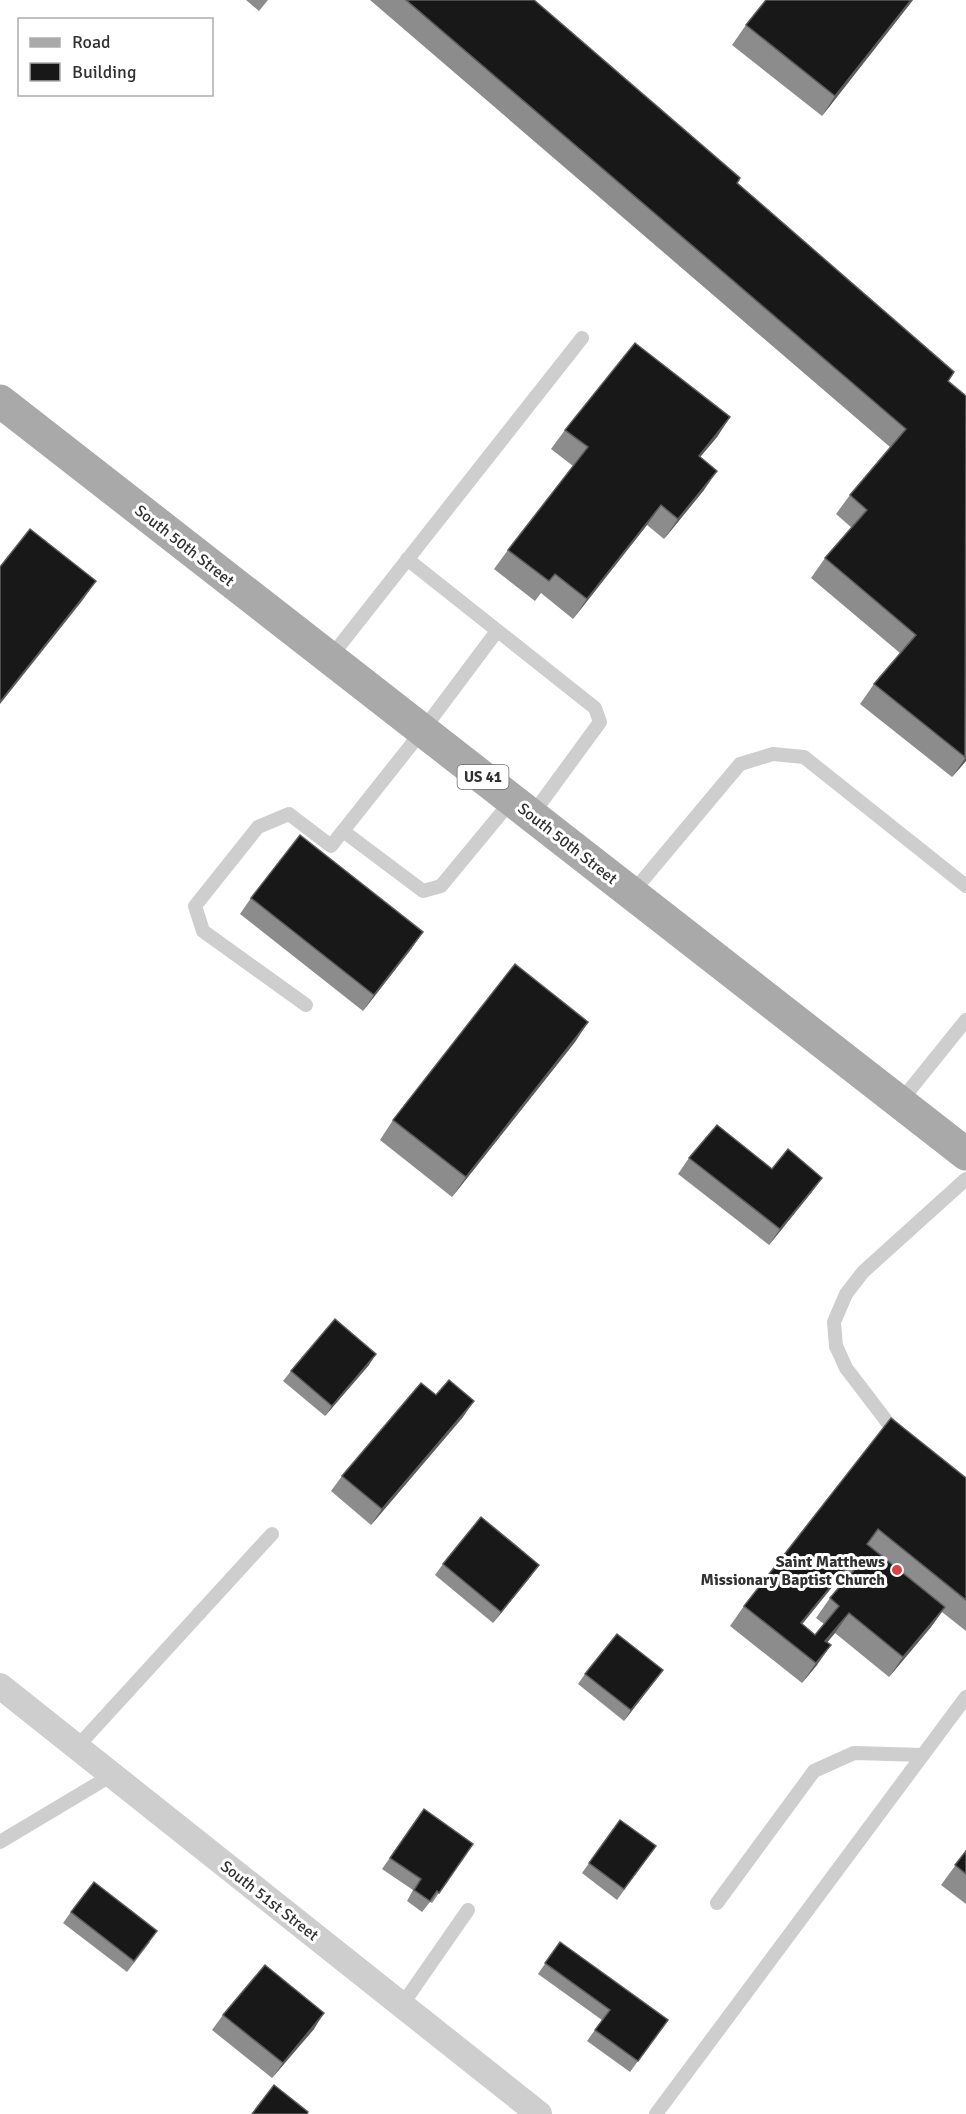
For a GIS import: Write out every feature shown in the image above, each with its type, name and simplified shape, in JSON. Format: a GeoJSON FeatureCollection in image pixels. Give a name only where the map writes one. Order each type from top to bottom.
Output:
{"type":"FeatureCollection","features":[{"type":"Feature","properties":{"kind":"main road","name":"South 50th Street"},"geometry":{"type":"LineString","coordinates":[[0,401],[966,1154]]}},
{"type":"Feature","properties":{"kind":"street","name":"South 51st Street"},"geometry":{"type":"LineString","coordinates":[[0,1686],[539,2114]]}},
{"type":"Feature","properties":{"kind":"lane"},"geometry":{"type":"LineString","coordinates":[[329,659],[582,339]]}},
{"type":"Feature","properties":{"kind":"lane"},"geometry":{"type":"LineString","coordinates":[[343,831],[423,891],[441,886],[522,807],[600,722],[595,708],[407,559]]}},
{"type":"Feature","properties":{"kind":"lane"},"geometry":{"type":"LineString","coordinates":[[306,1005],[203,931],[195,906],[258,827],[289,814],[331,846],[423,730],[497,631]]}},
{"type":"Feature","properties":{"kind":"lane"},"geometry":{"type":"LineString","coordinates":[[632,892],[740,764],[773,754],[804,757],[966,886]]}},
{"type":"Feature","properties":{"kind":"lane"},"geometry":{"type":"LineString","coordinates":[[900,1102],[966,1020]]}},
{"type":"Feature","properties":{"kind":"lane"},"geometry":{"type":"LineString","coordinates":[[910,1443],[888,1423],[846,1368],[836,1346],[834,1322],[846,1294],[863,1272],[966,1179]]}},
{"type":"Feature","properties":{"kind":"lane"},"geometry":{"type":"LineString","coordinates":[[77,1747],[272,1534]]}},
{"type":"Feature","properties":{"kind":"lane"},"geometry":{"type":"LineString","coordinates":[[656,2114],[966,1697]]}},
{"type":"Feature","properties":{"kind":"lane"},"geometry":{"type":"LineString","coordinates":[[717,1903],[814,1771],[854,1753],[923,1755]]}},
{"type":"Feature","properties":{"kind":"lane"},"geometry":{"type":"LineString","coordinates":[[0,1842],[112,1775]]}},
{"type":"Feature","properties":{"kind":"lane"},"geometry":{"type":"LineString","coordinates":[[402,2005],[468,1910]]}},
{"type":"Feature","properties":{"kind":"building"},"geometry":{"type":"Polygon","coordinates":[[[406,0],[534,0],[740,178],[737,183],[954,372],[948,381],[966,396],[965,757],[874,684],[916,635],[825,558],[867,510],[850,495],[906,429],[406,0]]]}},
{"type":"Feature","properties":{"kind":"building"},"geometry":{"type":"Polygon","coordinates":[[[766,0],[911,0],[835,96],[746,25],[766,0]]]}},
{"type":"Feature","properties":{"kind":"building"},"geometry":{"type":"Polygon","coordinates":[[[635,343],[730,417],[699,456],[717,471],[678,519],[661,505],[587,599],[555,574],[549,581],[508,550],[588,447],[565,430],[635,343]]]}},
{"type":"Feature","properties":{"kind":"building"},"geometry":{"type":"Polygon","coordinates":[[[30,529],[96,581],[0,702],[0,567],[30,529]]]}},
{"type":"Feature","properties":{"kind":"building"},"geometry":{"type":"Polygon","coordinates":[[[300,835],[423,932],[374,995],[251,898],[300,835]]]}},
{"type":"Feature","properties":{"kind":"building"},"geometry":{"type":"Polygon","coordinates":[[[515,964],[588,1022],[466,1177],[393,1120],[515,964]]]}},
{"type":"Feature","properties":{"kind":"building"},"geometry":{"type":"Polygon","coordinates":[[[717,1125],[772,1169],[788,1149],[822,1178],[780,1229],[689,1158],[717,1125]]]}},
{"type":"Feature","properties":{"kind":"building"},"geometry":{"type":"Polygon","coordinates":[[[335,1319],[376,1354],[332,1406],[291,1371],[335,1319]]]}},
{"type":"Feature","properties":{"kind":"building"},"geometry":{"type":"Polygon","coordinates":[[[449,1380],[474,1401],[382,1509],[342,1476],[421,1383],[436,1395],[449,1380]]]}},
{"type":"Feature","properties":{"kind":"building"},"geometry":{"type":"Polygon","coordinates":[[[891,1418],[966,1478],[966,1600],[878,1529],[867,1544],[945,1607],[903,1657],[849,1613],[825,1641],[831,1645],[816,1663],[744,1606],[891,1418]],[[855,1557],[801,1623],[815,1635],[839,1606],[830,1598],[861,1562],[855,1557]]]}},
{"type":"Feature","properties":{"kind":"building"},"geometry":{"type":"Polygon","coordinates":[[[481,1517],[539,1565],[501,1612],[443,1564],[481,1517]]]}},
{"type":"Feature","properties":{"kind":"building"},"geometry":{"type":"Polygon","coordinates":[[[617,1634],[663,1670],[631,1710],[585,1674],[617,1634]]]}},
{"type":"Feature","properties":{"kind":"building"},"geometry":{"type":"Polygon","coordinates":[[[424,1809],[473,1844],[439,1893],[437,1891],[430,1901],[414,1890],[421,1879],[390,1858],[424,1809]]]}},
{"type":"Feature","properties":{"kind":"building"},"geometry":{"type":"Polygon","coordinates":[[[620,1820],[656,1846],[624,1889],[589,1863],[620,1820]]]}},
{"type":"Feature","properties":{"kind":"building"},"geometry":{"type":"Polygon","coordinates":[[[966,1851],[966,1874],[955,1865],[966,1851]]]}},
{"type":"Feature","properties":{"kind":"building"},"geometry":{"type":"Polygon","coordinates":[[[94,1882],[157,1931],[134,1961],[71,1912],[94,1882]]]}},
{"type":"Feature","properties":{"kind":"building"},"geometry":{"type":"Polygon","coordinates":[[[560,1942],[668,2020],[638,2061],[595,2030],[610,2010],[545,1963],[560,1942]]]}},
{"type":"Feature","properties":{"kind":"building"},"geometry":{"type":"Polygon","coordinates":[[[265,1965],[324,2013],[283,2063],[223,2015],[265,1965]]]}},
{"type":"Feature","properties":{"kind":"building"},"geometry":{"type":"Polygon","coordinates":[[[274,2085],[308,2112],[307,2114],[252,2114],[274,2085]]]}},
{"type":"Feature","properties":{"kind":"place","name":"Saint Matthews Missionary Baptist Church"},"geometry":{"type":"Point","coordinates":[897,1570]}}]}
